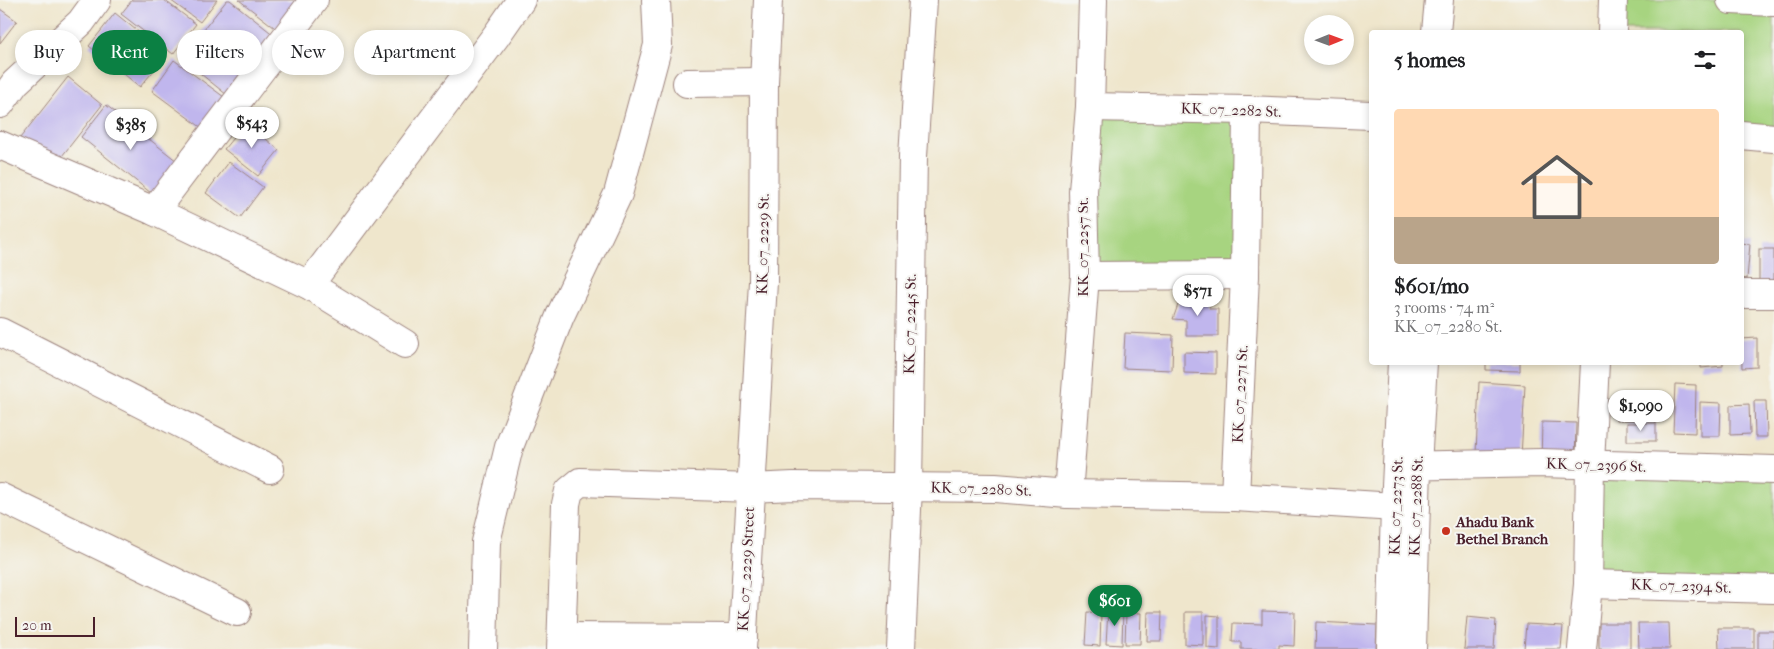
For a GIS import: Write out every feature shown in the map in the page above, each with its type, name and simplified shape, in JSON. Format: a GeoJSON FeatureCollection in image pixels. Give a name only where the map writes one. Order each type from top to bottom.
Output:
{"type":"FeatureCollection","features":[{"type":"Feature","properties":{"kind":"street"},"geometry":{"type":"LineString","coordinates":[[5,87],[81,22],[97,0]]}},
{"type":"Feature","properties":{"kind":"street"},"geometry":{"type":"LineString","coordinates":[[154,210],[314,0]]}},
{"type":"Feature","properties":{"kind":"street"},"geometry":{"type":"LineString","coordinates":[[309,286],[521,0]]}},
{"type":"Feature","properties":{"kind":"street"},"geometry":{"type":"LineString","coordinates":[[483,649],[486,542],[509,447],[560,316],[618,194],[658,45],[656,0]]}},
{"type":"Feature","properties":{"kind":"street","name":"KK_07_2229 St."},"geometry":{"type":"LineString","coordinates":[[750,488],[763,282],[764,82],[768,0]]}},
{"type":"Feature","properties":{"kind":"street","name":"KK_07_2245 St."},"geometry":{"type":"LineString","coordinates":[[901,649],[908,486],[913,156],[924,0]]}},
{"type":"Feature","properties":{"kind":"street","name":"KK_07_2257 St."},"geometry":{"type":"LineString","coordinates":[[1068,494],[1085,276],[1083,191],[1090,107],[1093,0]]}},
{"type":"Feature","properties":{"kind":"street"},"geometry":{"type":"LineString","coordinates":[[1420,30],[1423,0]]}},
{"type":"Feature","properties":{"kind":"street"},"geometry":{"type":"LineString","coordinates":[[1436,30],[1439,0]]}},
{"type":"Feature","properties":{"kind":"street"},"geometry":{"type":"LineString","coordinates":[[1612,30],[1613,0]]}},
{"type":"Feature","properties":{"kind":"street"},"geometry":{"type":"LineString","coordinates":[[1731,0],[1774,2]]}},
{"type":"Feature","properties":{"kind":"street"},"geometry":{"type":"LineString","coordinates":[[687,83],[764,82]]}},
{"type":"Feature","properties":{"kind":"street","name":"KK_07_2282 St."},"geometry":{"type":"LineString","coordinates":[[1090,107],[1369,115]]}},
{"type":"Feature","properties":{"kind":"street","name":"KK_07_2271 St."},"geometry":{"type":"LineString","coordinates":[[1235,498],[1245,275],[1247,110]]}},
{"type":"Feature","properties":{"kind":"street"},"geometry":{"type":"LineString","coordinates":[[1744,135],[1774,138]]}},
{"type":"Feature","properties":{"kind":"street"},"geometry":{"type":"LineString","coordinates":[[0,145],[154,210],[309,286],[405,344]]}},
{"type":"Feature","properties":{"kind":"street"},"geometry":{"type":"LineString","coordinates":[[1085,276],[1245,275]]}},
{"type":"Feature","properties":{"kind":"street"},"geometry":{"type":"LineString","coordinates":[[1744,294],[1774,294]]}},
{"type":"Feature","properties":{"kind":"street"},"geometry":{"type":"LineString","coordinates":[[0,332],[270,469]]}},
{"type":"Feature","properties":{"kind":"street","name":"KK_07_2273 St."},"geometry":{"type":"LineString","coordinates":[[1391,649],[1406,507],[1407,466],[1402,365]]}},
{"type":"Feature","properties":{"kind":"street","name":"KK_07_2288 St."},"geometry":{"type":"LineString","coordinates":[[1407,466],[1423,365]]}},
{"type":"Feature","properties":{"kind":"street"},"geometry":{"type":"LineString","coordinates":[[1582,649],[1588,584],[1590,464],[1595,365]]}},
{"type":"Feature","properties":{"kind":"street","name":"KK_07_2396 St."},"geometry":{"type":"LineString","coordinates":[[1407,466],[1541,463],[1774,470]]}},
{"type":"Feature","properties":{"kind":"street","name":"KK_07_2280 St."},"geometry":{"type":"LineString","coordinates":[[562,643],[566,504],[569,492],[580,482],[750,488],[793,486],[995,488],[1068,494],[1235,498],[1406,507]]}},
{"type":"Feature","properties":{"kind":"street","name":"KK_07_2229 Street"},"geometry":{"type":"LineString","coordinates":[[743,643],[750,488]]}},
{"type":"Feature","properties":{"kind":"street"},"geometry":{"type":"LineString","coordinates":[[0,497],[237,612]]}},
{"type":"Feature","properties":{"kind":"street","name":"KK_07_2288 St."},"geometry":{"type":"LineString","coordinates":[[1406,507],[1412,649]]}},
{"type":"Feature","properties":{"kind":"street","name":"KK_07_2394 St."},"geometry":{"type":"LineString","coordinates":[[1588,584],[1774,589]]}},
{"type":"Feature","properties":{"kind":"street"},"geometry":{"type":"LineString","coordinates":[[562,643],[743,643]]}},
{"type":"Feature","properties":{"kind":"green space"},"geometry":{"type":"Polygon","coordinates":[[[1613,0],[1774,2],[1774,138],[1744,135],[1744,30],[1612,30],[1613,0]]]}},
{"type":"Feature","properties":{"kind":"green space"},"geometry":{"type":"Polygon","coordinates":[[[1090,107],[1247,110],[1245,275],[1085,276],[1090,107]]]}},
{"type":"Feature","properties":{"kind":"green space"},"geometry":{"type":"Polygon","coordinates":[[[1590,464],[1774,470],[1774,589],[1588,584],[1590,464]]]}},
{"type":"Feature","properties":{"kind":"building"},"geometry":{"type":"Polygon","coordinates":[[[132,0],[164,0],[196,24],[191,30],[177,30],[177,49],[173,54],[167,49],[167,30],[142,30],[121,14],[132,0]]]}},
{"type":"Feature","properties":{"kind":"building"},"geometry":{"type":"Polygon","coordinates":[[[170,0],[217,0],[200,22],[170,0]]]}},
{"type":"Feature","properties":{"kind":"building"},"geometry":{"type":"Polygon","coordinates":[[[227,0],[230,0],[272,34],[272,40],[262,52],[262,30],[203,30],[227,0]]]}},
{"type":"Feature","properties":{"kind":"building"},"geometry":{"type":"Polygon","coordinates":[[[239,0],[298,0],[280,30],[239,0]]]}},
{"type":"Feature","properties":{"kind":"building"},"geometry":{"type":"Polygon","coordinates":[[[0,9],[17,21],[0,43],[0,9]]]}},
{"type":"Feature","properties":{"kind":"building"},"geometry":{"type":"Polygon","coordinates":[[[115,13],[136,30],[102,30],[115,13]]]}},
{"type":"Feature","properties":{"kind":"building"},"geometry":{"type":"Polygon","coordinates":[[[174,60],[177,62],[177,75],[194,75],[224,97],[202,128],[152,91],[163,75],[167,75],[167,70],[174,60]]]}},
{"type":"Feature","properties":{"kind":"building"},"geometry":{"type":"Polygon","coordinates":[[[125,75],[150,75],[140,87],[125,75]]]}},
{"type":"Feature","properties":{"kind":"building"},"geometry":{"type":"Polygon","coordinates":[[[202,75],[243,75],[227,95],[202,75]]]}},
{"type":"Feature","properties":{"kind":"building"},"geometry":{"type":"Polygon","coordinates":[[[68,77],[102,105],[55,165],[20,138],[68,77]]]}},
{"type":"Feature","properties":{"kind":"building"},"geometry":{"type":"Polygon","coordinates":[[[106,105],[182,165],[156,197],[81,137],[106,105]]]}},
{"type":"Feature","properties":{"kind":"building"},"geometry":{"type":"Polygon","coordinates":[[[246,122],[279,150],[258,176],[224,149],[246,122]]]}},
{"type":"Feature","properties":{"kind":"building"},"geometry":{"type":"Polygon","coordinates":[[[229,162],[263,187],[240,218],[206,193],[229,162]]]}},
{"type":"Feature","properties":{"kind":"building"},"geometry":{"type":"Polygon","coordinates":[[[1744,243],[1750,244],[1747,279],[1744,278],[1744,243]]]}},
{"type":"Feature","properties":{"kind":"building"},"geometry":{"type":"Polygon","coordinates":[[[1759,249],[1774,249],[1774,283],[1759,283],[1759,249]]]}},
{"type":"Feature","properties":{"kind":"building"},"geometry":{"type":"Polygon","coordinates":[[[1209,298],[1210,309],[1218,309],[1218,336],[1186,336],[1186,320],[1173,319],[1180,299],[1209,298]]]}},
{"type":"Feature","properties":{"kind":"building"},"geometry":{"type":"Polygon","coordinates":[[[1125,333],[1173,335],[1172,370],[1123,368],[1125,333]]]}},
{"type":"Feature","properties":{"kind":"building"},"geometry":{"type":"Polygon","coordinates":[[[1757,338],[1757,367],[1742,368],[1742,365],[1744,365],[1744,339],[1757,338]]]}},
{"type":"Feature","properties":{"kind":"building"},"geometry":{"type":"Polygon","coordinates":[[[1184,352],[1216,353],[1216,374],[1184,373],[1184,352]]]}},
{"type":"Feature","properties":{"kind":"building"},"geometry":{"type":"Polygon","coordinates":[[[1486,365],[1520,365],[1520,371],[1486,370],[1486,365]]]}},
{"type":"Feature","properties":{"kind":"building"},"geometry":{"type":"Polygon","coordinates":[[[1701,365],[1723,365],[1723,366],[1701,368],[1701,365]]]}},
{"type":"Feature","properties":{"kind":"building"},"geometry":{"type":"Polygon","coordinates":[[[1479,382],[1525,385],[1521,457],[1476,454],[1479,382]]]}},
{"type":"Feature","properties":{"kind":"building"},"geometry":{"type":"Polygon","coordinates":[[[1675,384],[1696,385],[1695,433],[1673,432],[1675,384]]]}},
{"type":"Feature","properties":{"kind":"building"},"geometry":{"type":"Polygon","coordinates":[[[1754,401],[1766,401],[1767,437],[1755,437],[1754,401]]]}},
{"type":"Feature","properties":{"kind":"building"},"geometry":{"type":"Polygon","coordinates":[[[1700,402],[1721,403],[1720,436],[1700,436],[1700,402]]]}},
{"type":"Feature","properties":{"kind":"building"},"geometry":{"type":"Polygon","coordinates":[[[1616,404],[1652,404],[1653,420],[1616,420],[1616,404]]]}},
{"type":"Feature","properties":{"kind":"building"},"geometry":{"type":"Polygon","coordinates":[[[1749,404],[1750,434],[1730,435],[1730,405],[1749,404]]]}},
{"type":"Feature","properties":{"kind":"building"},"geometry":{"type":"Polygon","coordinates":[[[1542,422],[1576,423],[1575,464],[1541,463],[1542,422]]]}},
{"type":"Feature","properties":{"kind":"building"},"geometry":{"type":"Polygon","coordinates":[[[1627,423],[1656,423],[1656,441],[1627,441],[1627,423]]]}},
{"type":"Feature","properties":{"kind":"building"},"geometry":{"type":"Polygon","coordinates":[[[1108,610],[1123,610],[1122,645],[1106,644],[1108,610]]]}},
{"type":"Feature","properties":{"kind":"building"},"geometry":{"type":"Polygon","coordinates":[[[1262,611],[1295,612],[1294,646],[1279,645],[1279,649],[1241,649],[1241,642],[1232,642],[1233,623],[1262,624],[1262,611]]]}},
{"type":"Feature","properties":{"kind":"building"},"geometry":{"type":"Polygon","coordinates":[[[1087,612],[1101,613],[1100,646],[1085,645],[1087,612]]]}},
{"type":"Feature","properties":{"kind":"building"},"geometry":{"type":"Polygon","coordinates":[[[1148,612],[1162,612],[1161,641],[1147,641],[1148,612]]]}},
{"type":"Feature","properties":{"kind":"building"},"geometry":{"type":"Polygon","coordinates":[[[1185,612],[1203,612],[1203,645],[1185,644],[1185,612]]]}},
{"type":"Feature","properties":{"kind":"building"},"geometry":{"type":"Polygon","coordinates":[[[1126,613],[1141,613],[1140,644],[1125,644],[1126,613]]]}},
{"type":"Feature","properties":{"kind":"building"},"geometry":{"type":"Polygon","coordinates":[[[1207,615],[1219,616],[1219,649],[1207,648],[1207,615]]]}},
{"type":"Feature","properties":{"kind":"building"},"geometry":{"type":"Polygon","coordinates":[[[1467,617],[1496,620],[1494,649],[1464,649],[1467,617]]]}},
{"type":"Feature","properties":{"kind":"building"},"geometry":{"type":"Polygon","coordinates":[[[1316,622],[1377,625],[1376,649],[1315,649],[1316,622]]]}},
{"type":"Feature","properties":{"kind":"building"},"geometry":{"type":"Polygon","coordinates":[[[1599,623],[1630,623],[1630,649],[1599,649],[1599,623]]]}},
{"type":"Feature","properties":{"kind":"building"},"geometry":{"type":"Polygon","coordinates":[[[1638,623],[1669,623],[1670,649],[1639,649],[1638,623]]]}},
{"type":"Feature","properties":{"kind":"building"},"geometry":{"type":"Polygon","coordinates":[[[1526,624],[1563,626],[1561,649],[1524,649],[1526,624]]]}},
{"type":"Feature","properties":{"kind":"building"},"geometry":{"type":"Polygon","coordinates":[[[1718,628],[1754,628],[1754,649],[1719,649],[1718,628]]]}},
{"type":"Feature","properties":{"kind":"building"},"geometry":{"type":"Polygon","coordinates":[[[1758,631],[1774,631],[1774,649],[1758,649],[1758,631]]]}},
{"type":"Feature","properties":{"kind":"place","name":"Ahadu Bank Bethel Branch"},"geometry":{"type":"Point","coordinates":[1446,531]}}]}
